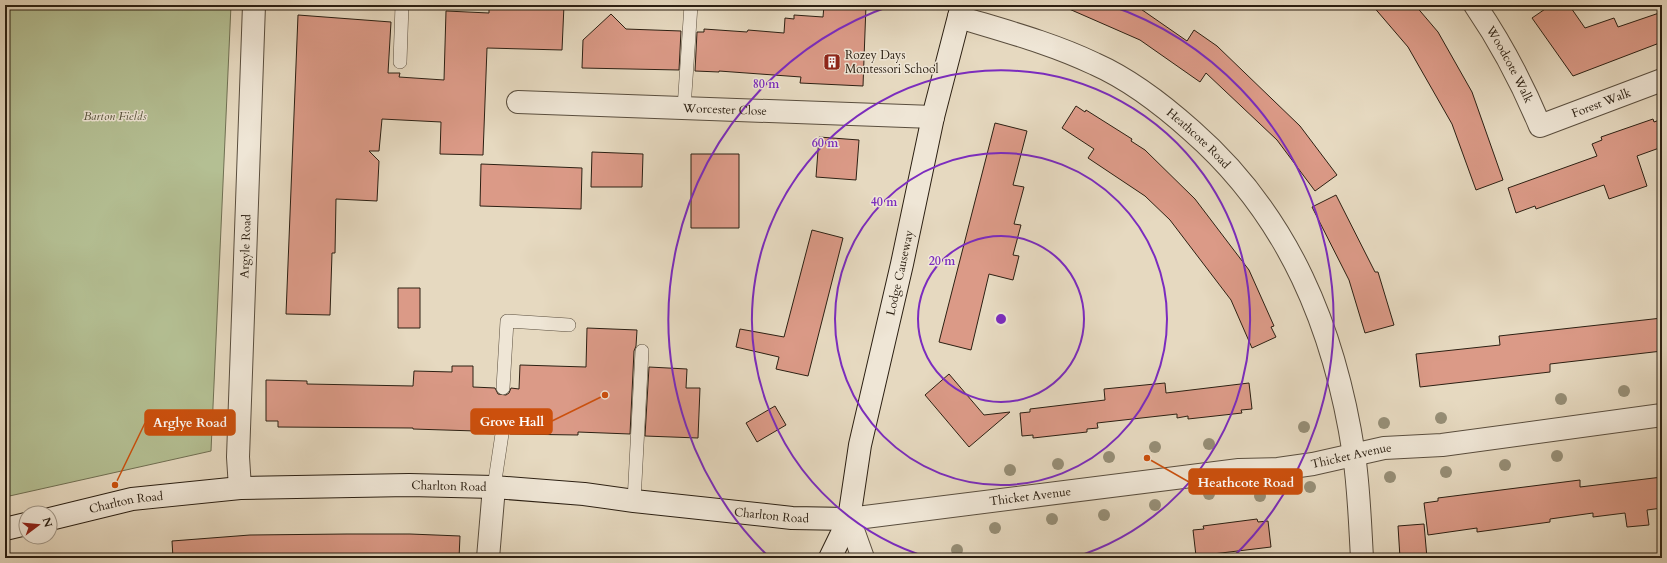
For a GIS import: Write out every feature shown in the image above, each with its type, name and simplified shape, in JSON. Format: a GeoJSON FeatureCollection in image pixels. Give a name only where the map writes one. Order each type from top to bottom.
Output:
{"type":"FeatureCollection","features":[{"type":"Feature","properties":{"kind":"street","name":"Argyle Road"},"geometry":{"type":"LineString","coordinates":[[240,488],[238,457],[254,5]]}},
{"type":"Feature","properties":{"kind":"street","name":"Woodcote Walk"},"geometry":{"type":"LineString","coordinates":[[1475,5],[1504,49],[1517,73],[1540,126]]}},
{"type":"Feature","properties":{"kind":"street","name":"Lodge Causeway"},"geometry":{"type":"LineString","coordinates":[[849,519],[860,445],[902,264],[932,116],[960,11]]}},
{"type":"Feature","properties":{"kind":"street","name":"Heathcote Road"},"geometry":{"type":"LineString","coordinates":[[960,11],[1096,64],[1121,78],[1156,101],[1205,142],[1226,162],[1247,187],[1285,243],[1300,271],[1323,328],[1336,368],[1354,456],[1362,558]]}},
{"type":"Feature","properties":{"kind":"street","name":"Forest Walk"},"geometry":{"type":"LineString","coordinates":[[1540,126],[1662,80]]}},
{"type":"Feature","properties":{"kind":"street","name":"Worcester Close"},"geometry":{"type":"LineString","coordinates":[[518,102],[932,116]]}},
{"type":"Feature","properties":{"kind":"street","name":"Thicket Avenue"},"geometry":{"type":"LineString","coordinates":[[849,519],[1239,470],[1314,464],[1384,448],[1442,445],[1662,415]]}},
{"type":"Feature","properties":{"kind":"street","name":"Charlton Road"},"geometry":{"type":"LineString","coordinates":[[58,516],[132,499],[240,488],[409,485],[494,487],[584,494],[634,501],[792,518],[849,519]]}},
{"type":"Feature","properties":{"kind":"street"},"geometry":{"type":"LineString","coordinates":[[488,558],[494,487]]}},
{"type":"Feature","properties":{"kind":"street"},"geometry":{"type":"LineString","coordinates":[[830,558],[849,519]]}},
{"type":"Feature","properties":{"kind":"street"},"geometry":{"type":"LineString","coordinates":[[849,519],[863,558]]}},
{"type":"Feature","properties":{"kind":"street"},"geometry":{"type":"LineString","coordinates":[[5,529],[18,526]]}},
{"type":"Feature","properties":{"kind":"lane"},"geometry":{"type":"LineString","coordinates":[[400,62],[402,5]]}},
{"type":"Feature","properties":{"kind":"lane"},"geometry":{"type":"LineString","coordinates":[[684,108],[691,5]]}},
{"type":"Feature","properties":{"kind":"lane"},"geometry":{"type":"LineString","coordinates":[[503,388],[507,321],[569,326]]}},
{"type":"Feature","properties":{"kind":"lane"},"geometry":{"type":"LineString","coordinates":[[634,501],[642,351]]}},
{"type":"Feature","properties":{"kind":"lane"},"geometry":{"type":"LineString","coordinates":[[494,487],[502,434]]}},
{"type":"Feature","properties":{"kind":"green space","name":"Barton Fields"},"geometry":{"type":"Polygon","coordinates":[[[5,5],[231,5],[211,451],[5,497],[5,5]]]}},
{"type":"Feature","properties":{"kind":"building"},"geometry":{"type":"Polygon","coordinates":[[[489,5],[564,5],[562,50],[487,48],[483,155],[440,154],[441,122],[382,119],[379,151],[369,151],[379,161],[377,201],[336,199],[335,253],[332,253],[330,315],[286,314],[298,15],[391,22],[388,73],[400,73],[399,77],[444,80],[446,11],[489,13],[489,5]]]}},
{"type":"Feature","properties":{"kind":"building"},"geometry":{"type":"Polygon","coordinates":[[[824,5],[866,5],[863,86],[800,83],[801,77],[719,71],[695,71],[697,32],[704,32],[704,29],[784,33],[785,18],[794,19],[794,15],[823,17],[824,5]]]}},
{"type":"Feature","properties":{"kind":"building"},"geometry":{"type":"Polygon","coordinates":[[[1060,5],[1135,5],[1187,41],[1194,30],[1217,46],[1300,126],[1337,175],[1315,191],[1277,140],[1206,73],[1200,82],[1140,40],[1060,5]]]}},
{"type":"Feature","properties":{"kind":"building"},"geometry":{"type":"Polygon","coordinates":[[[1372,5],[1415,5],[1438,32],[1472,92],[1503,180],[1476,190],[1452,124],[1408,47],[1372,5]]]}},
{"type":"Feature","properties":{"kind":"building"},"geometry":{"type":"Polygon","coordinates":[[[1551,5],[1569,5],[1585,28],[1614,18],[1618,27],[1662,12],[1662,42],[1573,76],[1532,18],[1551,5]]]}},
{"type":"Feature","properties":{"kind":"building"},"geometry":{"type":"Polygon","coordinates":[[[611,14],[626,29],[681,31],[679,70],[582,68],[583,40],[611,14]]]}},
{"type":"Feature","properties":{"kind":"building"},"geometry":{"type":"Polygon","coordinates":[[[1076,106],[1085,112],[1086,110],[1132,139],[1131,141],[1145,150],[1195,199],[1249,270],[1274,326],[1271,327],[1276,337],[1252,348],[1231,300],[1170,220],[1145,196],[1088,158],[1094,149],[1062,128],[1076,106]]]}},
{"type":"Feature","properties":{"kind":"building"},"geometry":{"type":"Polygon","coordinates":[[[1653,119],[1654,122],[1662,119],[1662,147],[1637,156],[1647,186],[1609,199],[1604,185],[1536,209],[1535,206],[1516,213],[1508,188],[1597,156],[1592,144],[1602,140],[1601,137],[1653,119]]]}},
{"type":"Feature","properties":{"kind":"building"},"geometry":{"type":"Polygon","coordinates":[[[995,123],[1027,131],[1013,185],[1024,187],[1014,224],[1021,225],[1013,255],[1019,256],[1013,280],[989,274],[971,350],[939,342],[995,123]]]}},
{"type":"Feature","properties":{"kind":"building"},"geometry":{"type":"Polygon","coordinates":[[[819,137],[859,140],[856,180],[816,177],[819,137]]]}},
{"type":"Feature","properties":{"kind":"building"},"geometry":{"type":"Polygon","coordinates":[[[592,152],[643,154],[642,187],[591,187],[592,152]]]}},
{"type":"Feature","properties":{"kind":"building"},"geometry":{"type":"Polygon","coordinates":[[[691,154],[739,154],[739,228],[691,228],[691,154]]]}},
{"type":"Feature","properties":{"kind":"building"},"geometry":{"type":"Polygon","coordinates":[[[481,164],[582,168],[581,209],[480,206],[481,164]]]}},
{"type":"Feature","properties":{"kind":"building"},"geometry":{"type":"Polygon","coordinates":[[[1336,195],[1375,272],[1378,272],[1394,325],[1365,333],[1349,280],[1312,207],[1336,195]]]}},
{"type":"Feature","properties":{"kind":"building"},"geometry":{"type":"Polygon","coordinates":[[[812,230],[843,238],[808,376],[776,369],[779,357],[736,347],[740,329],[784,337],[812,230]]]}},
{"type":"Feature","properties":{"kind":"building"},"geometry":{"type":"Polygon","coordinates":[[[398,288],[420,288],[420,328],[398,328],[398,288]]]}},
{"type":"Feature","properties":{"kind":"building"},"geometry":{"type":"Polygon","coordinates":[[[1662,318],[1662,351],[1550,364],[1550,372],[1420,387],[1416,354],[1500,345],[1499,336],[1662,318]]]}},
{"type":"Feature","properties":{"kind":"building"},"geometry":{"type":"Polygon","coordinates":[[[587,328],[637,330],[636,346],[634,351],[630,434],[578,432],[578,435],[510,434],[507,428],[503,426],[496,429],[494,434],[476,433],[476,431],[413,428],[278,427],[278,421],[266,421],[266,380],[307,381],[307,384],[413,386],[414,371],[452,372],[452,366],[473,366],[473,387],[495,388],[498,394],[506,395],[509,393],[511,388],[519,389],[520,365],[586,367],[587,328]]]}},
{"type":"Feature","properties":{"kind":"building"},"geometry":{"type":"Polygon","coordinates":[[[649,367],[687,369],[686,388],[700,388],[698,438],[645,436],[649,367]]]}},
{"type":"Feature","properties":{"kind":"building"},"geometry":{"type":"Polygon","coordinates":[[[949,374],[984,415],[1010,412],[969,447],[925,395],[949,374]]]}},
{"type":"Feature","properties":{"kind":"building"},"geometry":{"type":"Polygon","coordinates":[[[1165,383],[1166,393],[1249,383],[1252,409],[1241,410],[1242,413],[1188,419],[1188,416],[1177,418],[1177,414],[1097,423],[1098,428],[1087,429],[1087,432],[1033,438],[1033,435],[1022,436],[1020,413],[1030,412],[1030,409],[1105,400],[1104,389],[1165,383]]]}},
{"type":"Feature","properties":{"kind":"building"},"geometry":{"type":"Polygon","coordinates":[[[775,406],[786,425],[757,442],[746,423],[775,406]]]}},
{"type":"Feature","properties":{"kind":"building"},"geometry":{"type":"Polygon","coordinates":[[[1662,477],[1662,508],[1647,510],[1649,525],[1627,527],[1625,513],[1593,517],[1593,513],[1550,519],[1550,522],[1477,532],[1477,528],[1428,535],[1424,503],[1438,501],[1438,498],[1580,480],[1580,487],[1662,477]]]}},
{"type":"Feature","properties":{"kind":"building"},"geometry":{"type":"Polygon","coordinates":[[[1257,519],[1258,522],[1268,521],[1271,547],[1196,556],[1193,530],[1204,529],[1203,526],[1257,519]]]}},
{"type":"Feature","properties":{"kind":"building"},"geometry":{"type":"Polygon","coordinates":[[[1424,524],[1427,558],[1400,558],[1398,526],[1424,524]]]}},
{"type":"Feature","properties":{"kind":"building"},"geometry":{"type":"Polygon","coordinates":[[[347,534],[460,536],[459,558],[173,558],[172,541],[250,535],[347,534]]]}},
{"type":"Feature","properties":{"kind":"place","name":"Rozey Days Montessori School"},"geometry":{"type":"Point","coordinates":[832,62]}},
{"type":"Feature","properties":{"kind":"place","name":"Grove Hall"},"geometry":{"type":"Point","coordinates":[605,395]}},
{"type":"Feature","properties":{"kind":"place","name":"Heathcote Road"},"geometry":{"type":"Point","coordinates":[1147,458]}},
{"type":"Feature","properties":{"kind":"place","name":"Arglye Road"},"geometry":{"type":"Point","coordinates":[115,485]}}]}
